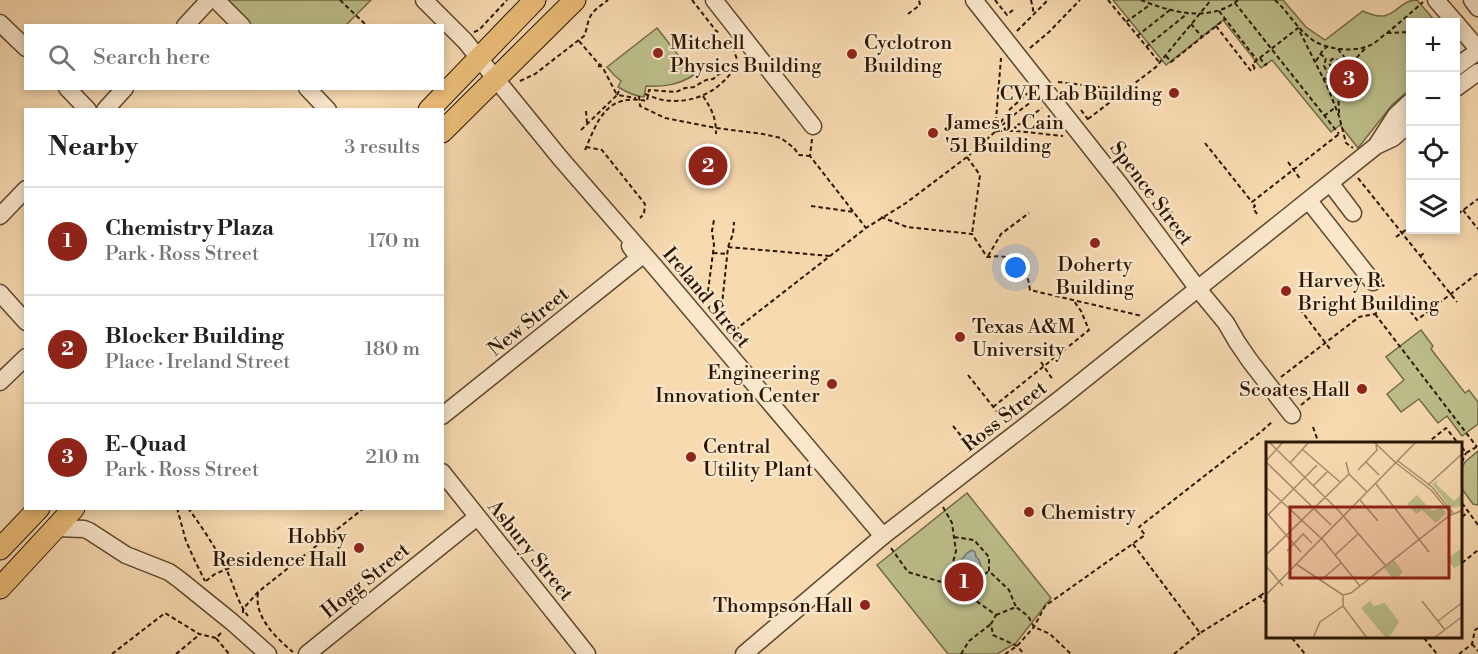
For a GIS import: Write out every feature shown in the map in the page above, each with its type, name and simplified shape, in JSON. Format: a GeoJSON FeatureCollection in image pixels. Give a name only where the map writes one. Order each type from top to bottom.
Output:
{"type":"FeatureCollection","features":[{"type":"Feature","properties":{"kind":"main road"},"geometry":{"type":"LineString","coordinates":[[431,108],[536,0]]}},
{"type":"Feature","properties":{"kind":"main road"},"geometry":{"type":"LineString","coordinates":[[444,130],[576,0]]}},
{"type":"Feature","properties":{"kind":"main road"},"geometry":{"type":"LineString","coordinates":[[0,549],[37,510]]}},
{"type":"Feature","properties":{"kind":"main road"},"geometry":{"type":"LineString","coordinates":[[0,588],[72,510]]}},
{"type":"Feature","properties":{"kind":"street"},"geometry":{"type":"LineString","coordinates":[[187,24],[209,0]]}},
{"type":"Feature","properties":{"kind":"street"},"geometry":{"type":"LineString","coordinates":[[216,0],[240,24]]}},
{"type":"Feature","properties":{"kind":"street","name":"Ireland Street"},"geometry":{"type":"LineString","coordinates":[[424,0],[465,41],[561,159],[887,542]]}},
{"type":"Feature","properties":{"kind":"street"},"geometry":{"type":"LineString","coordinates":[[714,0],[813,126]]}},
{"type":"Feature","properties":{"kind":"street","name":"Spence Street"},"geometry":{"type":"LineString","coordinates":[[974,0],[1226,323],[1250,362],[1295,411]]}},
{"type":"Feature","properties":{"kind":"street"},"geometry":{"type":"LineString","coordinates":[[1472,0],[1478,8]]}},
{"type":"Feature","properties":{"kind":"street"},"geometry":{"type":"LineString","coordinates":[[1430,1],[1449,18]]}},
{"type":"Feature","properties":{"kind":"street"},"geometry":{"type":"LineString","coordinates":[[0,23],[24,46]]}},
{"type":"Feature","properties":{"kind":"street"},"geometry":{"type":"LineString","coordinates":[[1460,29],[1478,50],[1460,63]]}},
{"type":"Feature","properties":{"kind":"street"},"geometry":{"type":"LineString","coordinates":[[1460,85],[1478,72]]}},
{"type":"Feature","properties":{"kind":"street"},"geometry":{"type":"LineString","coordinates":[[69,90],[86,108]]}},
{"type":"Feature","properties":{"kind":"street"},"geometry":{"type":"LineString","coordinates":[[107,108],[123,90]]}},
{"type":"Feature","properties":{"kind":"street"},"geometry":{"type":"LineString","coordinates":[[309,90],[326,108]]}},
{"type":"Feature","properties":{"kind":"street","name":"Ross Street"},"geometry":{"type":"LineString","coordinates":[[1376,146],[1396,115],[1406,106]]}},
{"type":"Feature","properties":{"kind":"street","name":"Ross Street"},"geometry":{"type":"LineString","coordinates":[[744,654],[887,542],[1051,406],[1376,146],[1393,138],[1407,126]]}},
{"type":"Feature","properties":{"kind":"street"},"geometry":{"type":"LineString","coordinates":[[1331,184],[1353,213]]}},
{"type":"Feature","properties":{"kind":"street"},"geometry":{"type":"LineString","coordinates":[[0,216],[24,191]]}},
{"type":"Feature","properties":{"kind":"street"},"geometry":{"type":"LineString","coordinates":[[1310,201],[1373,282]]}},
{"type":"Feature","properties":{"kind":"street","name":"Ireland Street"},"geometry":{"type":"LineString","coordinates":[[616,222],[639,258]]}},
{"type":"Feature","properties":{"kind":"street","name":"New Street"},"geometry":{"type":"LineString","coordinates":[[444,414],[639,258]]}},
{"type":"Feature","properties":{"kind":"street"},"geometry":{"type":"LineString","coordinates":[[0,293],[24,320]]}},
{"type":"Feature","properties":{"kind":"street"},"geometry":{"type":"LineString","coordinates":[[0,382],[24,359]]}},
{"type":"Feature","properties":{"kind":"street","name":"Asbury Street"},"geometry":{"type":"LineString","coordinates":[[444,475],[587,654]]}},
{"type":"Feature","properties":{"kind":"street","name":"Hogg Street"},"geometry":{"type":"LineString","coordinates":[[300,653],[477,517]]}},
{"type":"Feature","properties":{"kind":"street"},"geometry":{"type":"LineString","coordinates":[[56,528],[84,529],[126,555],[169,572],[268,654]]}},
{"type":"Feature","properties":{"kind":"path"},"geometry":{"type":"LineString","coordinates":[[340,0],[365,24]]}},
{"type":"Feature","properties":{"kind":"path"},"geometry":{"type":"LineString","coordinates":[[474,32],[507,0]]}},
{"type":"Feature","properties":{"kind":"path"},"geometry":{"type":"LineString","coordinates":[[520,81],[535,74],[584,36],[590,16],[608,0]]}},
{"type":"Feature","properties":{"kind":"path"},"geometry":{"type":"LineString","coordinates":[[692,0],[717,32],[720,30],[696,0]]}},
{"type":"Feature","properties":{"kind":"path"},"geometry":{"type":"LineString","coordinates":[[909,14],[920,5],[919,0]]}},
{"type":"Feature","properties":{"kind":"path"},"geometry":{"type":"LineString","coordinates":[[995,0],[1007,15],[1014,9]]}},
{"type":"Feature","properties":{"kind":"path"},"geometry":{"type":"LineString","coordinates":[[1031,0],[1034,14]]}},
{"type":"Feature","properties":{"kind":"path"},"geometry":{"type":"LineString","coordinates":[[1017,31],[1048,0]]}},
{"type":"Feature","properties":{"kind":"path"},"geometry":{"type":"LineString","coordinates":[[1030,48],[1080,0]]}},
{"type":"Feature","properties":{"kind":"path"},"geometry":{"type":"LineString","coordinates":[[1108,0],[1160,63]]}},
{"type":"Feature","properties":{"kind":"path"},"geometry":{"type":"LineString","coordinates":[[1141,0],[1170,10],[1188,13],[1219,11],[1237,1],[1271,49],[1339,134]]}},
{"type":"Feature","properties":{"kind":"path"},"geometry":{"type":"LineString","coordinates":[[1088,119],[1160,63],[1211,0]]}},
{"type":"Feature","properties":{"kind":"path"},"geometry":{"type":"LineString","coordinates":[[1275,0],[1298,28],[1312,40],[1345,50],[1367,47]]}},
{"type":"Feature","properties":{"kind":"path"},"geometry":{"type":"LineString","coordinates":[[1339,116],[1339,93],[1344,76],[1357,56],[1430,1]]}},
{"type":"Feature","properties":{"kind":"path"},"geometry":{"type":"LineString","coordinates":[[1126,22],[1150,4]]}},
{"type":"Feature","properties":{"kind":"path"},"geometry":{"type":"LineString","coordinates":[[1137,36],[1170,10]]}},
{"type":"Feature","properties":{"kind":"path"},"geometry":{"type":"LineString","coordinates":[[1219,11],[1258,59],[1268,65]]}},
{"type":"Feature","properties":{"kind":"path"},"geometry":{"type":"LineString","coordinates":[[1146,47],[1188,13]]}},
{"type":"Feature","properties":{"kind":"path"},"geometry":{"type":"LineString","coordinates":[[1166,56],[1171,62],[1225,19]]}},
{"type":"Feature","properties":{"kind":"path"},"geometry":{"type":"LineString","coordinates":[[1191,24],[1202,37]]}},
{"type":"Feature","properties":{"kind":"path"},"geometry":{"type":"LineString","coordinates":[[1216,26],[1251,71],[1255,68],[1252,64],[1298,28]]}},
{"type":"Feature","properties":{"kind":"path"},"geometry":{"type":"LineString","coordinates":[[1298,28],[1336,107],[1346,143]]}},
{"type":"Feature","properties":{"kind":"path"},"geometry":{"type":"LineString","coordinates":[[1387,33],[1406,32]]}},
{"type":"Feature","properties":{"kind":"path"},"geometry":{"type":"LineString","coordinates":[[578,40],[600,65],[617,95]]}},
{"type":"Feature","properties":{"kind":"path"},"geometry":{"type":"LineString","coordinates":[[1316,62],[1328,46]]}},
{"type":"Feature","properties":{"kind":"path"},"geometry":{"type":"LineString","coordinates":[[1337,48],[1345,58],[1348,70]]}},
{"type":"Feature","properties":{"kind":"path"},"geometry":{"type":"LineString","coordinates":[[1320,54],[1326,58],[1325,69],[1330,74],[1338,72],[1341,68],[1340,62],[1332,59],[1329,63],[1331,67]]}},
{"type":"Feature","properties":{"kind":"path"},"geometry":{"type":"LineString","coordinates":[[995,132],[1001,55]]}},
{"type":"Feature","properties":{"kind":"path"},"geometry":{"type":"LineString","coordinates":[[646,94],[661,100],[676,101],[702,96],[728,78],[738,62]]}},
{"type":"Feature","properties":{"kind":"path"},"geometry":{"type":"LineString","coordinates":[[1320,71],[1325,69]]}},
{"type":"Feature","properties":{"kind":"path"},"geometry":{"type":"LineString","coordinates":[[646,94],[649,90],[676,92],[713,79],[728,70],[734,71]]}},
{"type":"Feature","properties":{"kind":"path"},"geometry":{"type":"LineString","coordinates":[[1323,78],[1332,81],[1344,76]]}},
{"type":"Feature","properties":{"kind":"path"},"geometry":{"type":"LineString","coordinates":[[1058,82],[1125,90]]}},
{"type":"Feature","properties":{"kind":"path"},"geometry":{"type":"LineString","coordinates":[[581,130],[617,95],[620,89]]}},
{"type":"Feature","properties":{"kind":"path"},"geometry":{"type":"LineString","coordinates":[[995,132],[1007,112],[1030,91]]}},
{"type":"Feature","properties":{"kind":"path"},"geometry":{"type":"LineString","coordinates":[[624,96],[626,92]]}},
{"type":"Feature","properties":{"kind":"path"},"geometry":{"type":"LineString","coordinates":[[617,95],[647,101],[646,94]]}},
{"type":"Feature","properties":{"kind":"path"},"geometry":{"type":"LineString","coordinates":[[702,96],[716,120],[716,134]]}},
{"type":"Feature","properties":{"kind":"path"},"geometry":{"type":"LineString","coordinates":[[639,98],[640,106],[665,118],[781,138],[799,155],[810,156]]}},
{"type":"Feature","properties":{"kind":"path"},"geometry":{"type":"LineString","coordinates":[[639,98],[624,100],[611,106],[601,115],[586,149],[602,150],[645,204],[644,214],[640,218]]}},
{"type":"Feature","properties":{"kind":"path"},"geometry":{"type":"LineString","coordinates":[[735,330],[866,228],[906,203],[967,157],[1035,99]]}},
{"type":"Feature","properties":{"kind":"path"},"geometry":{"type":"LineString","coordinates":[[1324,116],[1336,107]]}},
{"type":"Feature","properties":{"kind":"path"},"geometry":{"type":"LineString","coordinates":[[995,132],[1020,124],[1042,108]]}},
{"type":"Feature","properties":{"kind":"path"},"geometry":{"type":"LineString","coordinates":[[586,111],[587,123]]}},
{"type":"Feature","properties":{"kind":"path"},"geometry":{"type":"LineString","coordinates":[[813,126],[810,156],[866,228]]}},
{"type":"Feature","properties":{"kind":"path"},"geometry":{"type":"LineString","coordinates":[[995,132],[1016,131],[1063,136]]}},
{"type":"Feature","properties":{"kind":"path"},"geometry":{"type":"LineString","coordinates":[[1252,201],[1343,132]]}},
{"type":"Feature","properties":{"kind":"path"},"geometry":{"type":"LineString","coordinates":[[1205,143],[1252,201],[1257,214]]}},
{"type":"Feature","properties":{"kind":"path"},"geometry":{"type":"LineString","coordinates":[[967,157],[980,176],[972,234],[987,257]]}},
{"type":"Feature","properties":{"kind":"path"},"geometry":{"type":"LineString","coordinates":[[1288,162],[1301,180]]}},
{"type":"Feature","properties":{"kind":"path"},"geometry":{"type":"LineString","coordinates":[[1357,176],[1457,302]]}},
{"type":"Feature","properties":{"kind":"path"},"geometry":{"type":"LineString","coordinates":[[1460,212],[1478,199]]}},
{"type":"Feature","properties":{"kind":"path"},"geometry":{"type":"LineString","coordinates":[[811,206],[854,212]]}},
{"type":"Feature","properties":{"kind":"path"},"geometry":{"type":"LineString","coordinates":[[1463,210],[1478,229]]}},
{"type":"Feature","properties":{"kind":"path"},"geometry":{"type":"LineString","coordinates":[[1163,219],[1172,212]]}},
{"type":"Feature","properties":{"kind":"path"},"geometry":{"type":"LineString","coordinates":[[987,257],[1001,234],[1029,213]]}},
{"type":"Feature","properties":{"kind":"path"},"geometry":{"type":"LineString","coordinates":[[881,218],[907,227],[972,234]]}},
{"type":"Feature","properties":{"kind":"path"},"geometry":{"type":"LineString","coordinates":[[707,298],[713,253],[714,220]]}},
{"type":"Feature","properties":{"kind":"path"},"geometry":{"type":"LineString","coordinates":[[721,314],[727,254],[734,222]]}},
{"type":"Feature","properties":{"kind":"path"},"geometry":{"type":"LineString","coordinates":[[1396,237],[1406,230]]}},
{"type":"Feature","properties":{"kind":"path"},"geometry":{"type":"LineString","coordinates":[[728,247],[831,256]]}},
{"type":"Feature","properties":{"kind":"path"},"geometry":{"type":"LineString","coordinates":[[1420,256],[1426,252]]}},
{"type":"Feature","properties":{"kind":"path"},"geometry":{"type":"LineString","coordinates":[[713,253],[727,254]]}},
{"type":"Feature","properties":{"kind":"path"},"geometry":{"type":"LineString","coordinates":[[987,257],[1009,256],[1016,259],[1025,271],[1030,290],[1142,316]]}},
{"type":"Feature","properties":{"kind":"path"},"geometry":{"type":"LineString","coordinates":[[1276,380],[1359,317],[1375,314],[1398,295],[1417,320],[1478,273]]}},
{"type":"Feature","properties":{"kind":"path"},"geometry":{"type":"LineString","coordinates":[[993,407],[1089,330],[1074,301]]}},
{"type":"Feature","properties":{"kind":"path"},"geometry":{"type":"LineString","coordinates":[[1300,309],[1330,349]]}},
{"type":"Feature","properties":{"kind":"path"},"geometry":{"type":"LineString","coordinates":[[1375,314],[1477,446],[1466,453],[1463,458]]}},
{"type":"Feature","properties":{"kind":"path"},"geometry":{"type":"LineString","coordinates":[[1041,362],[1053,380]]}},
{"type":"Feature","properties":{"kind":"path"},"geometry":{"type":"LineString","coordinates":[[968,375],[1002,418]]}},
{"type":"Feature","properties":{"kind":"path"},"geometry":{"type":"LineString","coordinates":[[1295,411],[1327,384]]}},
{"type":"Feature","properties":{"kind":"path"},"geometry":{"type":"LineString","coordinates":[[1005,654],[1017,646],[1034,627],[1045,606],[1145,535],[1139,527],[1272,422]]}},
{"type":"Feature","properties":{"kind":"path"},"geometry":{"type":"LineString","coordinates":[[953,426],[972,449]]}},
{"type":"Feature","properties":{"kind":"path"},"geometry":{"type":"LineString","coordinates":[[1313,427],[1318,442]]}},
{"type":"Feature","properties":{"kind":"path"},"geometry":{"type":"LineString","coordinates":[[1428,442],[1446,428],[1456,442]]}},
{"type":"Feature","properties":{"kind":"path"},"geometry":{"type":"LineString","coordinates":[[1463,449],[1466,453]]}},
{"type":"Feature","properties":{"kind":"path"},"geometry":{"type":"LineString","coordinates":[[1463,506],[1478,525]]}},
{"type":"Feature","properties":{"kind":"path"},"geometry":{"type":"LineString","coordinates":[[943,507],[952,523],[956,551],[947,584]]}},
{"type":"Feature","properties":{"kind":"path"},"geometry":{"type":"LineString","coordinates":[[178,510],[186,541],[206,581],[215,574],[238,564]]}},
{"type":"Feature","properties":{"kind":"path"},"geometry":{"type":"LineString","coordinates":[[189,510],[226,569],[243,609],[258,592],[361,510]]}},
{"type":"Feature","properties":{"kind":"path"},"geometry":{"type":"LineString","coordinates":[[1463,516],[1468,512]]}},
{"type":"Feature","properties":{"kind":"path"},"geometry":{"type":"LineString","coordinates":[[954,537],[974,540],[989,557],[989,571],[1009,590],[1016,607],[1028,616],[1034,627],[1050,634],[1071,654]]}},
{"type":"Feature","properties":{"kind":"path"},"geometry":{"type":"LineString","coordinates":[[887,542],[909,572],[955,586],[996,615]]}},
{"type":"Feature","properties":{"kind":"path"},"geometry":{"type":"LineString","coordinates":[[1133,544],[1200,633]]}},
{"type":"Feature","properties":{"kind":"path"},"geometry":{"type":"LineString","coordinates":[[1463,561],[1478,550]]}},
{"type":"Feature","properties":{"kind":"path"},"geometry":{"type":"LineString","coordinates":[[963,593],[974,579],[989,571]]}},
{"type":"Feature","properties":{"kind":"path"},"geometry":{"type":"LineString","coordinates":[[258,592],[259,610],[269,628],[300,653]]}},
{"type":"Feature","properties":{"kind":"path"},"geometry":{"type":"LineString","coordinates":[[1174,654],[1200,633],[1266,592]]}},
{"type":"Feature","properties":{"kind":"path"},"geometry":{"type":"LineString","coordinates":[[1260,596],[1266,604]]}},
{"type":"Feature","properties":{"kind":"path"},"geometry":{"type":"LineString","coordinates":[[961,654],[969,641],[991,624],[996,615],[1016,607]]}},
{"type":"Feature","properties":{"kind":"path"},"geometry":{"type":"LineString","coordinates":[[112,654],[165,613],[200,634],[216,638],[229,654]]}},
{"type":"Feature","properties":{"kind":"path"},"geometry":{"type":"LineString","coordinates":[[991,624],[993,636],[1017,646],[1024,654]]}},
{"type":"Feature","properties":{"kind":"path"},"geometry":{"type":"LineString","coordinates":[[1459,654],[1472,644],[1475,630],[1478,628]]}},
{"type":"Feature","properties":{"kind":"path"},"geometry":{"type":"LineString","coordinates":[[216,638],[225,629]]}},
{"type":"Feature","properties":{"kind":"path"},"geometry":{"type":"LineString","coordinates":[[176,654],[200,634]]}},
{"type":"Feature","properties":{"kind":"path"},"geometry":{"type":"LineString","coordinates":[[1294,639],[1305,654]]}},
{"type":"Feature","properties":{"kind":"path"},"geometry":{"type":"LineString","coordinates":[[1425,639],[1437,654]]}},
{"type":"Feature","properties":{"kind":"path"},"geometry":{"type":"LineString","coordinates":[[1472,644],[1478,651]]}},
{"type":"Feature","properties":{"kind":"green space"},"geometry":{"type":"Polygon","coordinates":[[[226,0],[371,0],[347,24],[249,24],[226,0]]]}},
{"type":"Feature","properties":{"kind":"green space"},"geometry":{"type":"Polygon","coordinates":[[[1113,0],[1283,0],[1306,27],[1325,40],[1363,11],[1374,15],[1388,15],[1410,1],[1417,0],[1433,18],[1406,18],[1406,93],[1392,105],[1358,148],[1340,125],[1331,132],[1272,60],[1261,68],[1223,20],[1166,65],[1113,0]]]}},
{"type":"Feature","properties":{"kind":"green space"},"geometry":{"type":"Polygon","coordinates":[[[657,28],[694,75],[671,85],[646,86],[644,97],[631,94],[618,87],[621,81],[607,67],[657,28]]]}},
{"type":"Feature","properties":{"kind":"green space"},"geometry":{"type":"Polygon","coordinates":[[[1421,330],[1433,346],[1431,349],[1465,393],[1469,390],[1478,402],[1478,424],[1462,436],[1447,416],[1438,423],[1419,399],[1401,412],[1387,394],[1404,380],[1386,357],[1421,330]]]}},
{"type":"Feature","properties":{"kind":"green space"},"geometry":{"type":"Polygon","coordinates":[[[1478,451],[1478,505],[1473,504],[1463,490],[1465,462],[1478,451]]]}},
{"type":"Feature","properties":{"kind":"green space"},"geometry":{"type":"Polygon","coordinates":[[[967,493],[1051,598],[1016,643],[997,654],[948,654],[877,565],[967,493]]]}},
{"type":"Feature","properties":{"kind":"shaded area"},"geometry":{"type":"Polygon","coordinates":[[[972,550],[981,567],[978,572],[972,572],[965,577],[960,562],[972,550]]]}},
{"type":"Feature","properties":{"kind":"place","name":"Mitchell Physics Building"},"geometry":{"type":"Point","coordinates":[658,53]}},
{"type":"Feature","properties":{"kind":"place","name":"Cyclotron Building"},"geometry":{"type":"Point","coordinates":[852,54]}},
{"type":"Feature","properties":{"kind":"place","name":"E-Quad"},"geometry":{"type":"Point","coordinates":[1349,79]}},
{"type":"Feature","properties":{"kind":"place","name":"CVE Lab Building"},"geometry":{"type":"Point","coordinates":[1174,93]}},
{"type":"Feature","properties":{"kind":"place","name":"James J. Cain '51 Building"},"geometry":{"type":"Point","coordinates":[933,133]}},
{"type":"Feature","properties":{"kind":"place","name":"Blocker Building"},"geometry":{"type":"Point","coordinates":[708,166]}},
{"type":"Feature","properties":{"kind":"place","name":"Doherty Building"},"geometry":{"type":"Point","coordinates":[1095,243]}},
{"type":"Feature","properties":{"kind":"place","name":"Harvey R. Bright Building"},"geometry":{"type":"Point","coordinates":[1286,291]}},
{"type":"Feature","properties":{"kind":"place","name":"Texas A&M University"},"geometry":{"type":"Point","coordinates":[960,337]}},
{"type":"Feature","properties":{"kind":"place","name":"Engineering Innovation Center"},"geometry":{"type":"Point","coordinates":[832,384]}},
{"type":"Feature","properties":{"kind":"place","name":"Scoates Hall"},"geometry":{"type":"Point","coordinates":[1362,389]}},
{"type":"Feature","properties":{"kind":"place","name":"Central Utility Plant"},"geometry":{"type":"Point","coordinates":[691,457]}},
{"type":"Feature","properties":{"kind":"place","name":"Chemistry"},"geometry":{"type":"Point","coordinates":[1029,512]}},
{"type":"Feature","properties":{"kind":"place","name":"Hobby Residence Hall"},"geometry":{"type":"Point","coordinates":[359,548]}},
{"type":"Feature","properties":{"kind":"place","name":"Chemistry Plaza"},"geometry":{"type":"Point","coordinates":[964,582]}},
{"type":"Feature","properties":{"kind":"place","name":"Thompson Hall"},"geometry":{"type":"Point","coordinates":[865,605]}}]}
